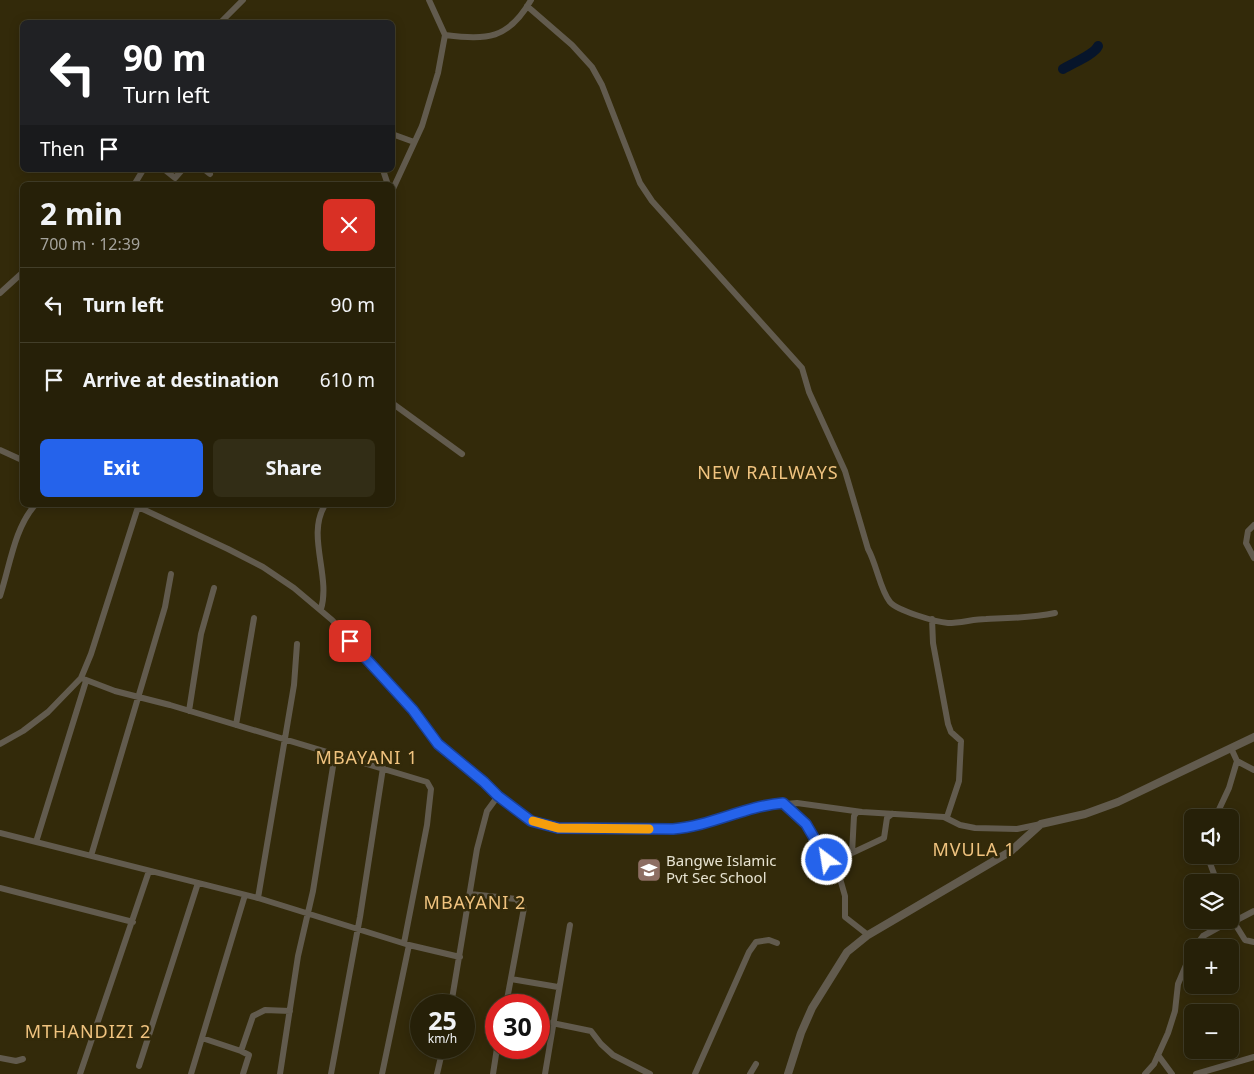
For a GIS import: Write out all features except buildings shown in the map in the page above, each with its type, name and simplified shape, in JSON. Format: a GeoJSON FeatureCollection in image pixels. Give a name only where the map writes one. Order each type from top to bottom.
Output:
{"type":"FeatureCollection","features":[{"type":"Feature","properties":{"kind":"street"},"geometry":{"type":"LineString","coordinates":[[223,20],[243,0]]}},
{"type":"Feature","properties":{"kind":"street"},"geometry":{"type":"LineString","coordinates":[[395,184],[431,103],[445,35],[429,0]]}},
{"type":"Feature","properties":{"kind":"street"},"geometry":{"type":"LineString","coordinates":[[445,35],[468,38],[495,36],[511,27],[529,3],[592,67],[602,85],[640,183],[652,201],[802,368],[809,392],[845,471],[868,549],[875,561],[885,595],[892,604],[932,620],[947,623],[984,619],[1025,619],[1055,613]]}},
{"type":"Feature","properties":{"kind":"street"},"geometry":{"type":"LineString","coordinates":[[395,135],[414,142]]}},
{"type":"Feature","properties":{"kind":"street"},"geometry":{"type":"LineString","coordinates":[[167,172],[175,178],[180,172]]}},
{"type":"Feature","properties":{"kind":"street"},"geometry":{"type":"LineString","coordinates":[[0,293],[20,275]]}},
{"type":"Feature","properties":{"kind":"street"},"geometry":{"type":"LineString","coordinates":[[395,405],[462,454]]}},
{"type":"Feature","properties":{"kind":"street"},"geometry":{"type":"LineString","coordinates":[[0,450],[20,459]]}},
{"type":"Feature","properties":{"kind":"street"},"geometry":{"type":"LineString","coordinates":[[0,596],[18,534],[32,507]]}},
{"type":"Feature","properties":{"kind":"street"},"geometry":{"type":"LineString","coordinates":[[36,842],[136,507]]}},
{"type":"Feature","properties":{"kind":"street"},"geometry":{"type":"LineString","coordinates":[[138,507],[263,567],[294,588],[321,609],[413,710],[438,744],[498,796],[531,821],[558,828],[682,829],[763,806],[783,803],[807,803],[857,812],[947,817],[960,825],[975,828],[1017,829],[1084,814],[1118,802],[1254,737]]}},
{"type":"Feature","properties":{"kind":"street"},"geometry":{"type":"LineString","coordinates":[[321,609],[325,592],[318,520],[324,507]]}},
{"type":"Feature","properties":{"kind":"street"},"geometry":{"type":"LineString","coordinates":[[1254,526],[1248,531],[1246,543],[1254,558]]}},
{"type":"Feature","properties":{"kind":"street"},"geometry":{"type":"LineString","coordinates":[[92,856],[165,607],[171,574]]}},
{"type":"Feature","properties":{"kind":"street"},"geometry":{"type":"LineString","coordinates":[[189,711],[202,634],[214,588]]}},
{"type":"Feature","properties":{"kind":"street"},"geometry":{"type":"LineString","coordinates":[[236,725],[254,618]]}},
{"type":"Feature","properties":{"kind":"street"},"geometry":{"type":"LineString","coordinates":[[932,620],[933,643],[948,724],[951,732],[961,741],[959,781],[947,817]]}},
{"type":"Feature","properties":{"kind":"street"},"geometry":{"type":"LineString","coordinates":[[258,898],[294,685],[297,644]]}},
{"type":"Feature","properties":{"kind":"street"},"geometry":{"type":"LineString","coordinates":[[84,680],[424,780],[430,785],[419,876],[382,1074]]}},
{"type":"Feature","properties":{"kind":"street"},"geometry":{"type":"LineString","coordinates":[[0,744],[23,731],[48,712],[84,680]]}},
{"type":"Feature","properties":{"kind":"street"},"geometry":{"type":"LineString","coordinates":[[1231,748],[1237,761],[1254,770]]}},
{"type":"Feature","properties":{"kind":"street"},"geometry":{"type":"LineString","coordinates":[[280,1074],[298,956],[308,914],[335,754]]}},
{"type":"Feature","properties":{"kind":"street"},"geometry":{"type":"LineString","coordinates":[[1219,809],[1229,788],[1237,761]]}},
{"type":"Feature","properties":{"kind":"street"},"geometry":{"type":"LineString","coordinates":[[331,1074],[358,929],[383,768]]}},
{"type":"Feature","properties":{"kind":"street"},"geometry":{"type":"LineString","coordinates":[[453,994],[483,822],[489,807],[498,796]]}},
{"type":"Feature","properties":{"kind":"street"},"geometry":{"type":"LineString","coordinates":[[783,803],[806,824],[822,853],[839,875],[844,889],[844,917],[868,935]]}},
{"type":"Feature","properties":{"kind":"street"},"geometry":{"type":"LineString","coordinates":[[852,853],[854,816],[857,812]]}},
{"type":"Feature","properties":{"kind":"street"},"geometry":{"type":"LineString","coordinates":[[832,866],[838,859],[884,838],[887,818],[892,814]]}},
{"type":"Feature","properties":{"kind":"street"},"geometry":{"type":"LineString","coordinates":[[788,1074],[801,1033],[812,1008],[847,952],[868,935],[1011,852],[1041,824]]}},
{"type":"Feature","properties":{"kind":"street"},"geometry":{"type":"LineString","coordinates":[[0,833],[258,898],[407,944],[460,958]]}},
{"type":"Feature","properties":{"kind":"street"},"geometry":{"type":"LineString","coordinates":[[80,1074],[149,871]]}},
{"type":"Feature","properties":{"kind":"street"},"geometry":{"type":"LineString","coordinates":[[139,1066],[198,883]]}},
{"type":"Feature","properties":{"kind":"street"},"geometry":{"type":"LineString","coordinates":[[0,888],[133,922]]}},
{"type":"Feature","properties":{"kind":"street"},"geometry":{"type":"LineString","coordinates":[[470,894],[516,900],[524,908],[508,994]]}},
{"type":"Feature","properties":{"kind":"street"},"geometry":{"type":"LineString","coordinates":[[191,1074],[245,895]]}},
{"type":"Feature","properties":{"kind":"street"},"geometry":{"type":"LineString","coordinates":[[1239,916],[1254,911]]}},
{"type":"Feature","properties":{"kind":"street"},"geometry":{"type":"LineString","coordinates":[[545,1074],[558,987],[570,925]]}},
{"type":"Feature","properties":{"kind":"street"},"geometry":{"type":"LineString","coordinates":[[1201,939],[1216,929]]}},
{"type":"Feature","properties":{"kind":"street"},"geometry":{"type":"LineString","coordinates":[[1238,929],[1245,940],[1254,942]]}},
{"type":"Feature","properties":{"kind":"street"},"geometry":{"type":"LineString","coordinates":[[696,1074],[749,952],[756,942],[769,940],[777,943]]}},
{"type":"Feature","properties":{"kind":"street"},"geometry":{"type":"LineString","coordinates":[[1146,1074],[1158,1055],[1175,1011],[1178,984],[1184,970]]}},
{"type":"Feature","properties":{"kind":"street"},"geometry":{"type":"LineString","coordinates":[[511,979],[558,987]]}},
{"type":"Feature","properties":{"kind":"street"},"geometry":{"type":"LineString","coordinates":[[241,1051],[253,1016],[264,1010],[290,1011]]}},
{"type":"Feature","properties":{"kind":"street"},"geometry":{"type":"LineString","coordinates":[[552,1023],[589,1030],[600,1044],[620,1060],[650,1074]]}},
{"type":"Feature","properties":{"kind":"street"},"geometry":{"type":"LineString","coordinates":[[202,1038],[249,1055],[243,1074]]}},
{"type":"Feature","properties":{"kind":"street"},"geometry":{"type":"LineString","coordinates":[[1158,1055],[1172,1074]]}},
{"type":"Feature","properties":{"kind":"street"},"geometry":{"type":"LineString","coordinates":[[1196,1074],[1254,1057]]}},
{"type":"Feature","properties":{"kind":"street"},"geometry":{"type":"LineString","coordinates":[[0,1058],[16,1061],[23,1059]]}},
{"type":"Feature","properties":{"kind":"street"},"geometry":{"type":"LineString","coordinates":[[437,1074],[440,1059]]}},
{"type":"Feature","properties":{"kind":"street"},"geometry":{"type":"LineString","coordinates":[[493,1074],[495,1059]]}},
{"type":"Feature","properties":{"kind":"street"},"geometry":{"type":"LineString","coordinates":[[750,1074],[756,1064]]}},
{"type":"Feature","properties":{"kind":"waterway"},"geometry":{"type":"LineString","coordinates":[[1063,69],[1088,55],[1098,46]]}},
{"type":"Feature","properties":{"kind":"slow traffic"},"geometry":{"type":"LineString","coordinates":[[533,821],[545,826],[558,828],[649,829]]}},
{"type":"Feature","properties":{"kind":"place","name":"Bangwe Islamic Pvt Sec School"},"geometry":{"type":"Point","coordinates":[649,870]}},
{"type":"Feature","properties":{"kind":"district","name":"NEW RAILWAYS"},"geometry":{"type":"Point","coordinates":[768,473]}},
{"type":"Feature","properties":{"kind":"district","name":"MBAYANI 1"},"geometry":{"type":"Point","coordinates":[367,758]}},
{"type":"Feature","properties":{"kind":"district","name":"MVULA 1"},"geometry":{"type":"Point","coordinates":[974,850]}},
{"type":"Feature","properties":{"kind":"district","name":"MBAYANI 2"},"geometry":{"type":"Point","coordinates":[475,903]}},
{"type":"Feature","properties":{"kind":"district","name":"MTHANDIZI 2"},"geometry":{"type":"Point","coordinates":[88,1032]}},
{"type":"Feature","properties":{"kind":"route"},"geometry":{"type":"LineString","coordinates":[[350,641],[413,710],[443,749],[463,764],[498,796],[531,821],[558,828],[682,829],[738,812],[770,804],[783,803],[806,824],[827,860]]}}]}
